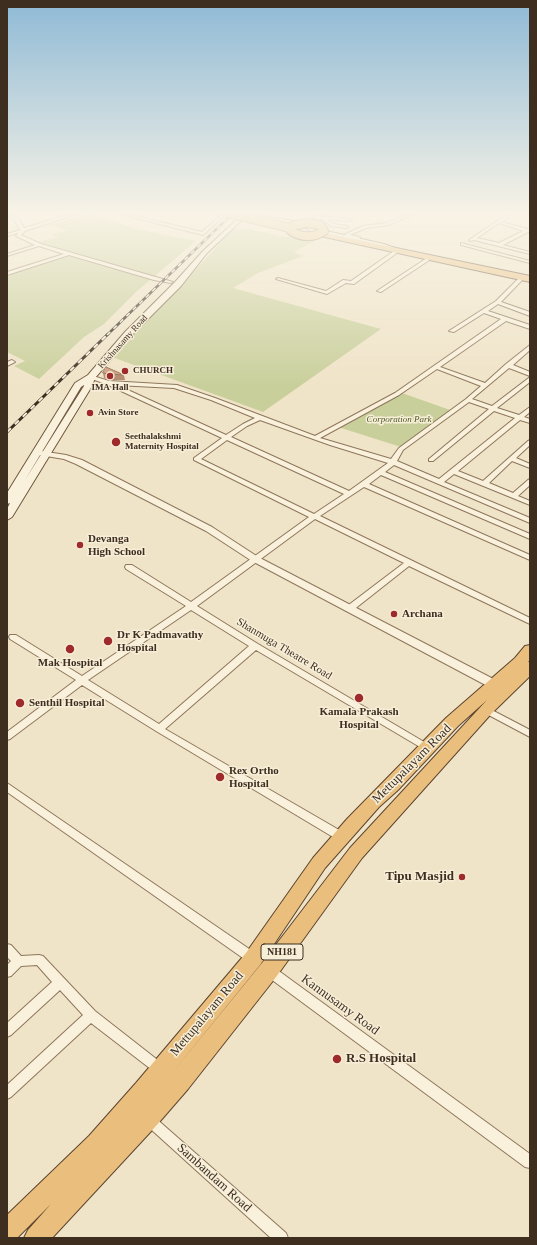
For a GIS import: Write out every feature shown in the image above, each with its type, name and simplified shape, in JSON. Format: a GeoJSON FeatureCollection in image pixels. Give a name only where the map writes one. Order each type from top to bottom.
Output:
{"type":"FeatureCollection","features":[{"type":"Feature","properties":{"kind":"highway"},"geometry":{"type":"LineString","coordinates":[[503,271],[528,276]]}},
{"type":"Feature","properties":{"kind":"highway","name":"Mettupalayam Road"},"geometry":{"type":"LineString","coordinates":[[7,1231],[97,1144],[222,999],[261,964],[356,853],[486,710],[500,688],[530,650]]}},
{"type":"Feature","properties":{"kind":"highway","name":"Mettupalayam Road"},"geometry":{"type":"LineString","coordinates":[[36,1238],[147,1119],[180,1081],[261,964],[319,863],[373,802],[392,785],[452,722],[530,667]]}},
{"type":"Feature","properties":{"kind":"main road","name":"Krishnasamy Road"},"geometry":{"type":"LineString","coordinates":[[7,517],[42,453],[88,386],[91,377],[128,334],[189,271]]}},
{"type":"Feature","properties":{"kind":"main road"},"geometry":{"type":"LineString","coordinates":[[7,501],[42,453]]}},
{"type":"Feature","properties":{"kind":"street"},"geometry":{"type":"LineString","coordinates":[[131,271],[171,282]]}},
{"type":"Feature","properties":{"kind":"street"},"geometry":{"type":"LineString","coordinates":[[278,279],[327,293],[345,281],[352,283],[369,271]]}},
{"type":"Feature","properties":{"kind":"street"},"geometry":{"type":"LineString","coordinates":[[379,291],[410,271]]}},
{"type":"Feature","properties":{"kind":"street"},"geometry":{"type":"LineString","coordinates":[[452,331],[498,302],[528,276]]}},
{"type":"Feature","properties":{"kind":"street"},"geometry":{"type":"LineString","coordinates":[[498,302],[530,314]]}},
{"type":"Feature","properties":{"kind":"street"},"geometry":{"type":"LineString","coordinates":[[484,311],[530,327]]}},
{"type":"Feature","properties":{"kind":"street"},"geometry":{"type":"LineString","coordinates":[[315,438],[397,394],[436,368],[458,350],[505,319]]}},
{"type":"Feature","properties":{"kind":"street"},"geometry":{"type":"LineString","coordinates":[[7,737],[82,680],[191,606],[315,516],[364,484],[393,462],[401,449],[468,400],[530,347]]}},
{"type":"Feature","properties":{"kind":"street"},"geometry":{"type":"LineString","coordinates":[[508,365],[530,374]]}},
{"type":"Feature","properties":{"kind":"street"},"geometry":{"type":"LineString","coordinates":[[436,368],[485,385]]}},
{"type":"Feature","properties":{"kind":"street"},"geometry":{"type":"LineString","coordinates":[[91,377],[108,383],[350,494]]}},
{"type":"Feature","properties":{"kind":"street"},"geometry":{"type":"LineString","coordinates":[[431,460],[530,379]]}},
{"type":"Feature","properties":{"kind":"street"},"geometry":{"type":"LineString","coordinates":[[108,383],[175,386],[315,438],[393,462],[530,521]]}},
{"type":"Feature","properties":{"kind":"street"},"geometry":{"type":"LineString","coordinates":[[468,400],[530,421]]}},
{"type":"Feature","properties":{"kind":"street"},"geometry":{"type":"LineString","coordinates":[[440,482],[455,472],[530,409]]}},
{"type":"Feature","properties":{"kind":"street"},"geometry":{"type":"LineString","coordinates":[[260,418],[245,425],[196,459],[530,621]]}},
{"type":"Feature","properties":{"kind":"street"},"geometry":{"type":"LineString","coordinates":[[484,484],[530,442]]}},
{"type":"Feature","properties":{"kind":"street"},"geometry":{"type":"LineString","coordinates":[[42,453],[66,457],[79,462],[210,529],[255,559],[500,688]]}},
{"type":"Feature","properties":{"kind":"street"},"geometry":{"type":"LineString","coordinates":[[512,459],[530,466]]}},
{"type":"Feature","properties":{"kind":"street"},"geometry":{"type":"LineString","coordinates":[[380,472],[530,537]]}},
{"type":"Feature","properties":{"kind":"street"},"geometry":{"type":"LineString","coordinates":[[455,472],[530,503]]}},
{"type":"Feature","properties":{"kind":"street"},"geometry":{"type":"LineString","coordinates":[[514,496],[530,481]]}},
{"type":"Feature","properties":{"kind":"street"},"geometry":{"type":"LineString","coordinates":[[364,484],[530,558]]}},
{"type":"Feature","properties":{"kind":"street"},"geometry":{"type":"LineString","coordinates":[[349,609],[408,563]]}},
{"type":"Feature","properties":{"kind":"street","name":"Shanmuga Theatre Road"},"geometry":{"type":"LineString","coordinates":[[129,567],[255,646],[428,748]]}},
{"type":"Feature","properties":{"kind":"street"},"geometry":{"type":"LineString","coordinates":[[13,637],[159,729],[342,837]]}},
{"type":"Feature","properties":{"kind":"street"},"geometry":{"type":"LineString","coordinates":[[159,729],[255,646]]}},
{"type":"Feature","properties":{"kind":"street"},"geometry":{"type":"LineString","coordinates":[[486,710],[530,734]]}},
{"type":"Feature","properties":{"kind":"street","name":"Kannusamy Road"},"geometry":{"type":"LineString","coordinates":[[7,787],[261,964],[530,1162]]}},
{"type":"Feature","properties":{"kind":"street"},"geometry":{"type":"LineString","coordinates":[[7,949],[19,961]]}},
{"type":"Feature","properties":{"kind":"street"},"geometry":{"type":"LineString","coordinates":[[7,972],[19,961],[39,960],[91,1015],[161,1070]]}},
{"type":"Feature","properties":{"kind":"street"},"geometry":{"type":"LineString","coordinates":[[7,1031],[61,982]]}},
{"type":"Feature","properties":{"kind":"street"},"geometry":{"type":"LineString","coordinates":[[7,1093],[91,1015]]}},
{"type":"Feature","properties":{"kind":"street","name":"Sambandam Road"},"geometry":{"type":"LineString","coordinates":[[147,1119],[281,1238]]}},
{"type":"Feature","properties":{"kind":"green space"},"geometry":{"type":"Polygon","coordinates":[[[21,271],[161,271],[136,292],[104,324],[84,337],[39,379],[14,366],[25,361],[7,352],[7,276],[21,271]]]}},
{"type":"Feature","properties":{"kind":"green space"},"geometry":{"type":"Polygon","coordinates":[[[194,271],[263,271],[233,288],[381,329],[263,412],[112,357],[194,271]]]}},
{"type":"Feature","properties":{"kind":"green space","name":"Corporation Park"},"geometry":{"type":"Polygon","coordinates":[[[402,393],[450,410],[401,447],[338,427],[402,393]]]}},
{"type":"Feature","properties":{"kind":"building"},"geometry":{"type":"Polygon","coordinates":[[[106,367],[124,375],[103,373],[106,367]]]}},
{"type":"Feature","properties":{"kind":"railway"},"geometry":{"type":"LineString","coordinates":[[107,335],[173,271]]}},
{"type":"Feature","properties":{"kind":"railway"},"geometry":{"type":"LineString","coordinates":[[7,432],[108,334]]}},
{"type":"Feature","properties":{"kind":"place","name":"CHURCH"},"geometry":{"type":"Point","coordinates":[125,371]}},
{"type":"Feature","properties":{"kind":"place","name":"IMA Hall"},"geometry":{"type":"Point","coordinates":[110,376]}},
{"type":"Feature","properties":{"kind":"place","name":"Avin Store"},"geometry":{"type":"Point","coordinates":[90,413]}},
{"type":"Feature","properties":{"kind":"place","name":"Seethalakshmi Maternity Hospital"},"geometry":{"type":"Point","coordinates":[116,442]}},
{"type":"Feature","properties":{"kind":"place","name":"Devanga High School"},"geometry":{"type":"Point","coordinates":[80,545]}},
{"type":"Feature","properties":{"kind":"place","name":"Archana"},"geometry":{"type":"Point","coordinates":[394,614]}},
{"type":"Feature","properties":{"kind":"place","name":"Dr K Padmavathy Hospital"},"geometry":{"type":"Point","coordinates":[108,641]}},
{"type":"Feature","properties":{"kind":"place","name":"Mak Hospital"},"geometry":{"type":"Point","coordinates":[70,649]}},
{"type":"Feature","properties":{"kind":"place","name":"Kamala Prakash Hospital"},"geometry":{"type":"Point","coordinates":[359,698]}},
{"type":"Feature","properties":{"kind":"place","name":"Senthil Hospital"},"geometry":{"type":"Point","coordinates":[20,703]}},
{"type":"Feature","properties":{"kind":"place","name":"Rex Ortho Hospital"},"geometry":{"type":"Point","coordinates":[220,777]}},
{"type":"Feature","properties":{"kind":"place","name":"Tipu Masjid"},"geometry":{"type":"Point","coordinates":[462,877]}},
{"type":"Feature","properties":{"kind":"place","name":"R.S Hospital"},"geometry":{"type":"Point","coordinates":[337,1059]}}]}
